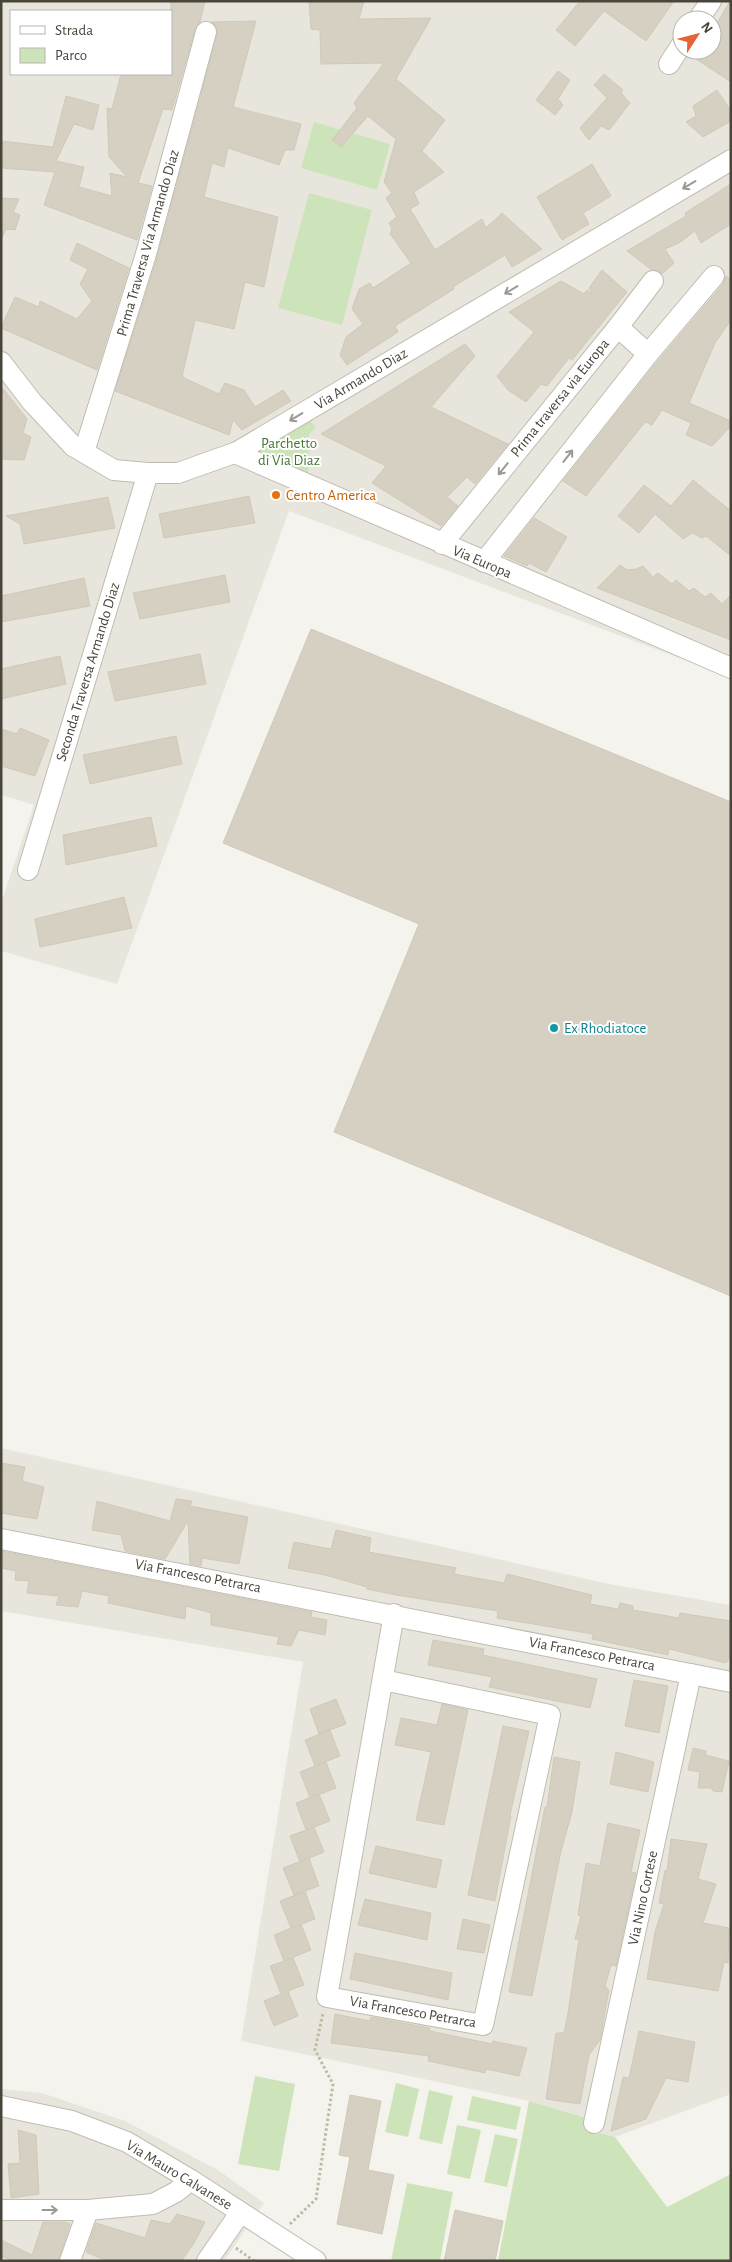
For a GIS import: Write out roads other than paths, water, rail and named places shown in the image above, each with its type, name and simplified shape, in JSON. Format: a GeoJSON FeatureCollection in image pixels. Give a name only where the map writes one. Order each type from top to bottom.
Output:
{"type":"FeatureCollection","features":[{"type":"Feature","properties":{"kind":"street","name":"Prima Traversa Via Armando Diaz"},"geometry":{"type":"LineString","coordinates":[[84,452],[146,254],[206,32]]}},
{"type":"Feature","properties":{"kind":"street"},"geometry":{"type":"LineString","coordinates":[[669,64],[672,59]]}},
{"type":"Feature","properties":{"kind":"street","name":"Via Armando Diaz"},"geometry":{"type":"LineString","coordinates":[[1,362],[73,446],[114,470],[178,473],[236,452],[731,160]]}},
{"type":"Feature","properties":{"kind":"street"},"geometry":{"type":"LineString","coordinates":[[484,562],[648,354],[714,276]]}},
{"type":"Feature","properties":{"kind":"street"},"geometry":{"type":"LineString","coordinates":[[618,327],[653,281]]}},
{"type":"Feature","properties":{"kind":"street","name":"Prima traversa via Europa"},"geometry":{"type":"LineString","coordinates":[[442,544],[618,327],[648,354]]}},
{"type":"Feature","properties":{"kind":"street","name":"Via Europa"},"geometry":{"type":"LineString","coordinates":[[236,452],[442,544],[731,668]]}},
{"type":"Feature","properties":{"kind":"street","name":"Seconda Traversa Armando Diaz"},"geometry":{"type":"LineString","coordinates":[[28,870],[148,473]]}},
{"type":"Feature","properties":{"kind":"street","name":"Via Francesco Petrarca"},"geometry":{"type":"LineString","coordinates":[[1,1539],[394,1614],[731,1682]]}},
{"type":"Feature","properties":{"kind":"street"},"geometry":{"type":"LineString","coordinates":[[383,1680],[394,1614]]}},
{"type":"Feature","properties":{"kind":"street","name":"Via Nino Cortese"},"geometry":{"type":"LineString","coordinates":[[594,2123],[691,1674]]}},
{"type":"Feature","properties":{"kind":"street","name":"Via Francesco Petrarca"},"geometry":{"type":"LineString","coordinates":[[383,1680],[550,1714],[483,2025],[327,1997],[383,1680]]}},
{"type":"Feature","properties":{"kind":"street","name":"Via Mauro Calvanese"},"geometry":{"type":"LineString","coordinates":[[1,2106],[72,2121],[127,2142],[191,2180],[316,2261]]}},
{"type":"Feature","properties":{"kind":"street"},"geometry":{"type":"LineString","coordinates":[[1,2210],[88,2210],[153,2204],[176,2192],[191,2180]]}},
{"type":"Feature","properties":{"kind":"street"},"geometry":{"type":"LineString","coordinates":[[70,2261],[88,2210]]}},
{"type":"Feature","properties":{"kind":"street","name":"Via Mauro Calvanese"},"geometry":{"type":"LineString","coordinates":[[207,2261],[240,2213]]}},
{"type":"Feature","properties":{"kind":"place","name":"Centro America"},"geometry":{"type":"Point","coordinates":[276,495]}},
{"type":"Feature","properties":{"kind":"place","name":"Ex Rhodiatoce"},"geometry":{"type":"Point","coordinates":[554,1028]}},
{"type":"Feature","properties":{"kind":"park label","name":"Parchetto di Via Diaz"},"geometry":{"type":"Point","coordinates":[289,452]}}]}
